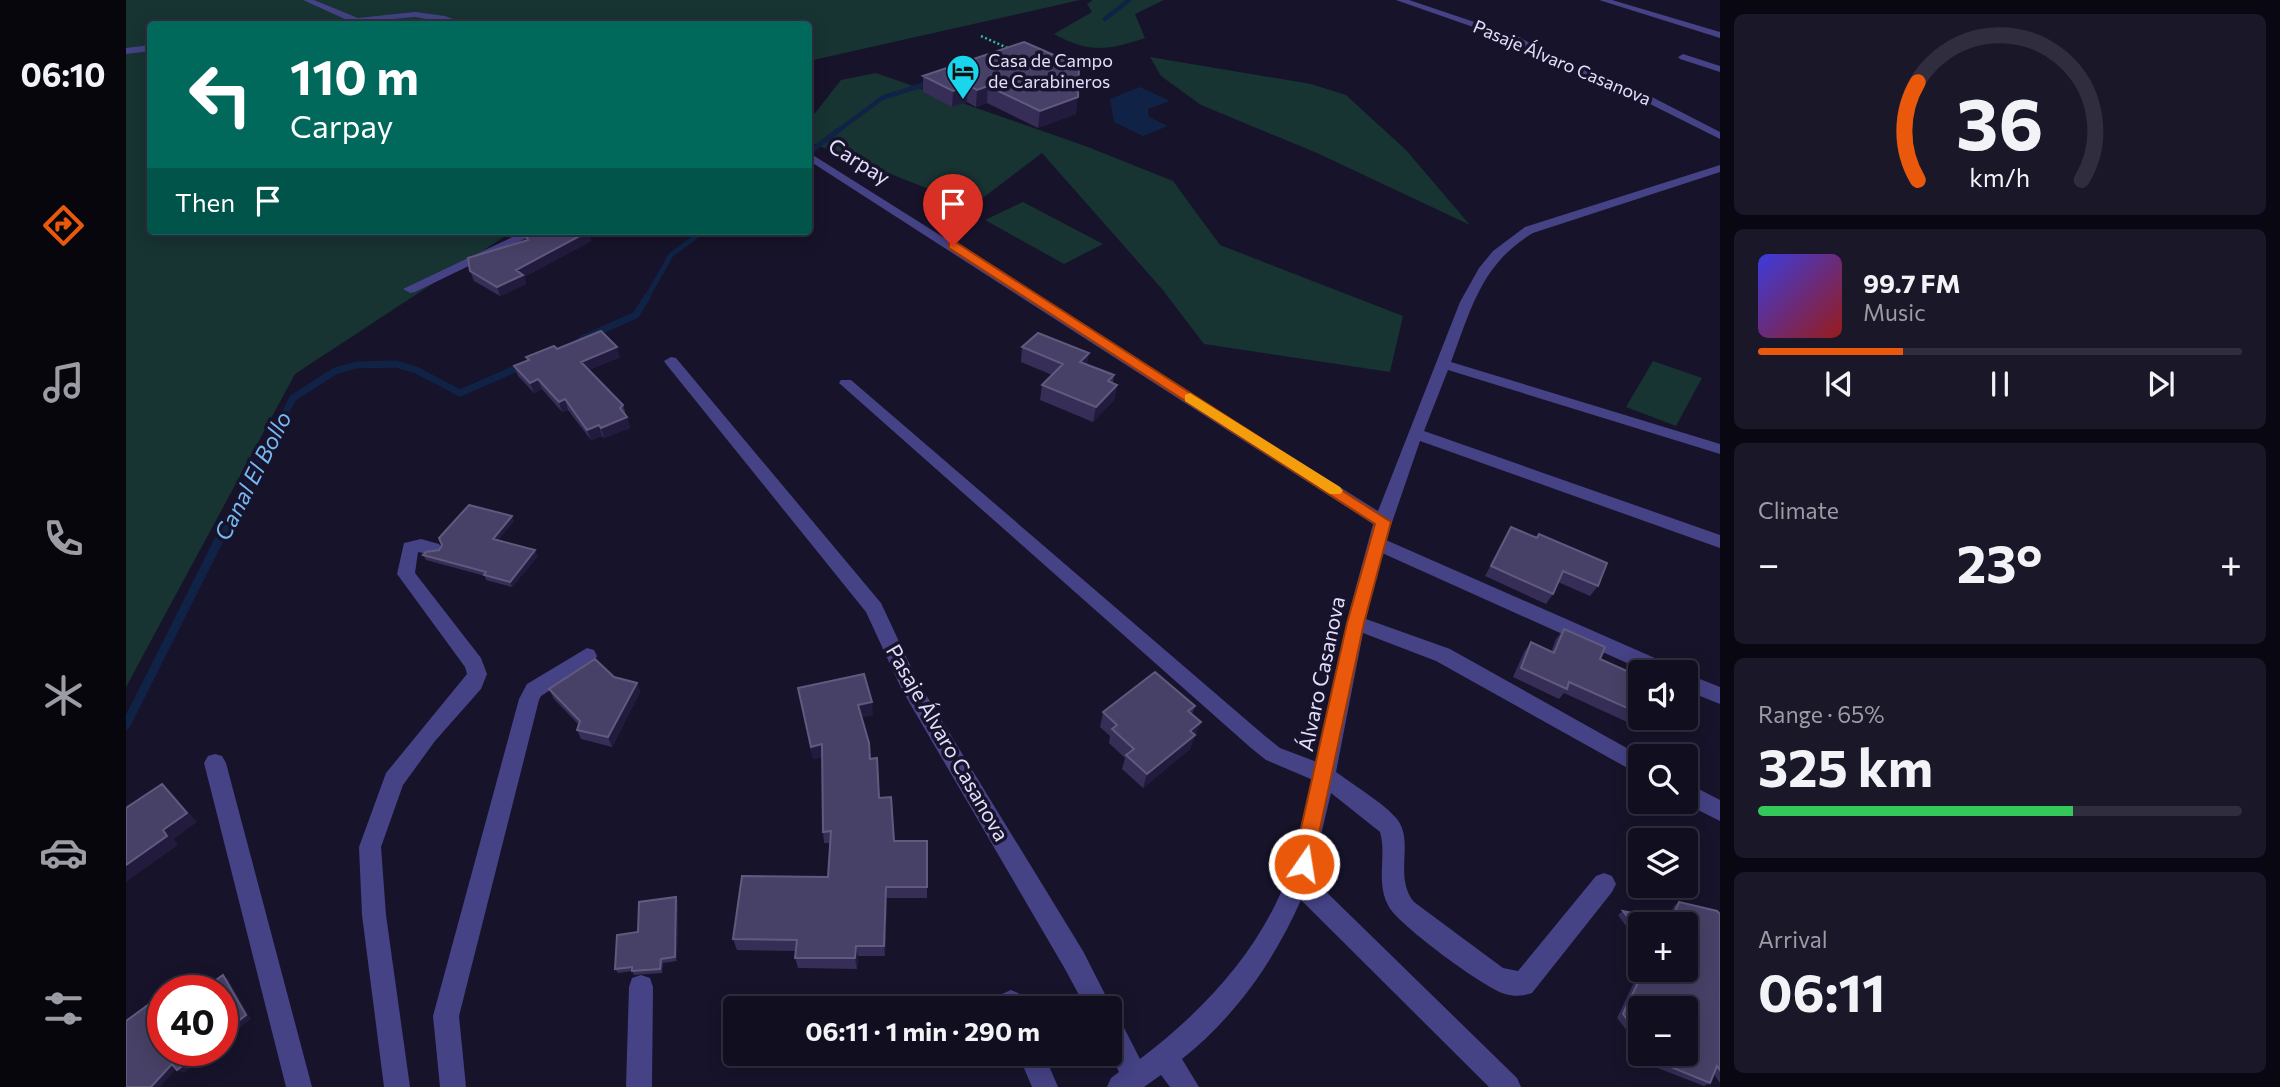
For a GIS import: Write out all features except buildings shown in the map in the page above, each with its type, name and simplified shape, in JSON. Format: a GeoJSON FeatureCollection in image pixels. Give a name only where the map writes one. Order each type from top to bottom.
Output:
{"type":"FeatureCollection","features":[{"type":"Feature","properties":{"kind":"street"},"geometry":{"type":"LineString","coordinates":[[307,0],[355,21]]}},
{"type":"Feature","properties":{"kind":"street","name":"Pasaje Álvaro Casanova"},"geometry":{"type":"LineString","coordinates":[[1400,0],[1516,39],[1555,61],[1646,98],[1720,136]]}},
{"type":"Feature","properties":{"kind":"street"},"geometry":{"type":"LineString","coordinates":[[1603,0],[1720,35]]}},
{"type":"Feature","properties":{"kind":"street"},"geometry":{"type":"LineString","coordinates":[[364,21],[420,13],[453,21]]}},
{"type":"Feature","properties":{"kind":"street"},"geometry":{"type":"LineString","coordinates":[[126,51],[147,48]]}},
{"type":"Feature","properties":{"kind":"street"},"geometry":{"type":"LineString","coordinates":[[1683,57],[1720,69]]}},
{"type":"Feature","properties":{"kind":"street","name":"Carpay"},"geometry":{"type":"LineString","coordinates":[[812,158],[1383,522]]}},
{"type":"Feature","properties":{"kind":"street","name":"Álvaro Casanova"},"geometry":{"type":"LineString","coordinates":[[1128,1082],[1164,1057],[1212,1014],[1252,967],[1285,910],[1298,881],[1324,775],[1356,623],[1383,522],[1415,433],[1475,285],[1492,257],[1510,239],[1530,230],[1720,168]]}},
{"type":"Feature","properties":{"kind":"street"},"geometry":{"type":"LineString","coordinates":[[410,289],[526,235]]}},
{"type":"Feature","properties":{"kind":"street","name":"Pasaje Álvaro Casanova"},"geometry":{"type":"LineString","coordinates":[[671,361],[874,608],[909,684],[1074,960],[1093,996]]}},
{"type":"Feature","properties":{"kind":"street"},"geometry":{"type":"LineString","coordinates":[[1443,365],[1720,449]]}},
{"type":"Feature","properties":{"kind":"street"},"geometry":{"type":"LineString","coordinates":[[846,383],[1258,742],[1273,754],[1324,775],[1389,826],[1394,842],[1391,866],[1397,899],[1406,911],[1494,977],[1523,984],[1604,884]]}},
{"type":"Feature","properties":{"kind":"street"},"geometry":{"type":"LineString","coordinates":[[1415,433],[1720,542]]}},
{"type":"Feature","properties":{"kind":"street"},"geometry":{"type":"LineString","coordinates":[[1377,543],[1639,660]]}},
{"type":"Feature","properties":{"kind":"street"},"geometry":{"type":"LineString","coordinates":[[397,1087],[374,915],[370,847],[394,780],[428,735],[474,682],[477,674],[474,664],[406,574],[410,548],[421,545],[433,549]]}},
{"type":"Feature","properties":{"kind":"street"},"geometry":{"type":"LineString","coordinates":[[1356,623],[1443,655],[1628,759]]}},
{"type":"Feature","properties":{"kind":"street"},"geometry":{"type":"LineString","coordinates":[[453,1087],[446,1016],[529,699],[534,690],[587,656]]}},
{"type":"Feature","properties":{"kind":"street"},"geometry":{"type":"LineString","coordinates":[[1698,687],[1720,696]]}},
{"type":"Feature","properties":{"kind":"street"},"geometry":{"type":"LineString","coordinates":[[215,763],[299,1087]]}},
{"type":"Feature","properties":{"kind":"street"},"geometry":{"type":"LineString","coordinates":[[1698,799],[1720,811]]}},
{"type":"Feature","properties":{"kind":"street"},"geometry":{"type":"LineString","coordinates":[[1298,881],[1508,1087]]}},
{"type":"Feature","properties":{"kind":"street"},"geometry":{"type":"LineString","coordinates":[[639,1087],[641,987]]}},
{"type":"Feature","properties":{"kind":"street"},"geometry":{"type":"LineString","coordinates":[[1164,1057],[1186,1087]]}},
{"type":"Feature","properties":{"kind":"street"},"geometry":{"type":"LineString","coordinates":[[1122,1064],[1128,1082]]}},
{"type":"Feature","properties":{"kind":"street"},"geometry":{"type":"LineString","coordinates":[[1036,1066],[1045,1087]]}},
{"type":"Feature","properties":{"kind":"path"},"geometry":{"type":"LineString","coordinates":[[981,36],[1018,52]]}},
{"type":"Feature","properties":{"kind":"green space"},"geometry":{"type":"Polygon","coordinates":[[[126,0],[1080,0],[812,60],[812,21],[147,21],[147,235],[507,235],[295,374],[126,687],[126,0]]]}},
{"type":"Feature","properties":{"kind":"green space"},"geometry":{"type":"Polygon","coordinates":[[[1093,0],[1164,0],[1135,14],[1145,38],[1100,48],[1078,45],[1054,34],[1092,12],[1087,4],[1093,0]]]}},
{"type":"Feature","properties":{"kind":"green space"},"geometry":{"type":"Polygon","coordinates":[[[1150,57],[1311,84],[1346,95],[1406,150],[1470,225],[1317,153],[1201,105],[1161,76],[1150,57]]]}},
{"type":"Feature","properties":{"kind":"green space"},"geometry":{"type":"Polygon","coordinates":[[[876,73],[1088,147],[1173,181],[1220,245],[1403,316],[1390,372],[1204,344],[1162,289],[1042,153],[972,206],[812,143],[812,117],[841,80],[876,73]]]}},
{"type":"Feature","properties":{"kind":"green space"},"geometry":{"type":"Polygon","coordinates":[[[1023,202],[1103,244],[1064,264],[985,220],[1023,202]]]}},
{"type":"Feature","properties":{"kind":"green space"},"geometry":{"type":"Polygon","coordinates":[[[1653,361],[1702,378],[1676,426],[1626,407],[1653,361]]]}},
{"type":"Feature","properties":{"kind":"water"},"geometry":{"type":"Polygon","coordinates":[[[1140,87],[1170,101],[1148,109],[1149,117],[1168,126],[1143,136],[1114,122],[1110,99],[1140,87]]]}},
{"type":"Feature","properties":{"kind":"waterway","name":"Canal El Bollo"},"geometry":{"type":"LineString","coordinates":[[1105,19],[1129,0]]}},
{"type":"Feature","properties":{"kind":"waterway","name":"Canal El Bollo"},"geometry":{"type":"LineString","coordinates":[[835,133],[882,98],[932,82]]}},
{"type":"Feature","properties":{"kind":"waterway","name":"Canal El Bollo"},"geometry":{"type":"LineString","coordinates":[[814,149],[837,131]]}},
{"type":"Feature","properties":{"kind":"waterway","name":"Canal El Bollo"},"geometry":{"type":"LineString","coordinates":[[646,299],[671,255],[698,235]]}},
{"type":"Feature","properties":{"kind":"waterway","name":"Canal El Bollo"},"geometry":{"type":"LineString","coordinates":[[582,339],[636,315],[647,297]]}},
{"type":"Feature","properties":{"kind":"waterway","name":"Canal El Bollo"},"geometry":{"type":"LineString","coordinates":[[236,506],[293,398],[335,371],[356,365],[396,364],[416,370],[460,393],[522,366]]}},
{"type":"Feature","properties":{"kind":"waterway","name":"Canal El Bollo"},"geometry":{"type":"LineString","coordinates":[[126,725],[237,504]]}},
{"type":"Feature","properties":{"kind":"slow traffic"},"geometry":{"type":"LineString","coordinates":[[1190,398],[1335,491]]}},
{"type":"Feature","properties":{"kind":"place","name":"Casa de Campo de Carabineros"},"geometry":{"type":"Point","coordinates":[963,101]}},
{"type":"Feature","properties":{"kind":"route"},"geometry":{"type":"LineString","coordinates":[[953,246],[1383,522],[1356,623],[1304,864]]}}]}
